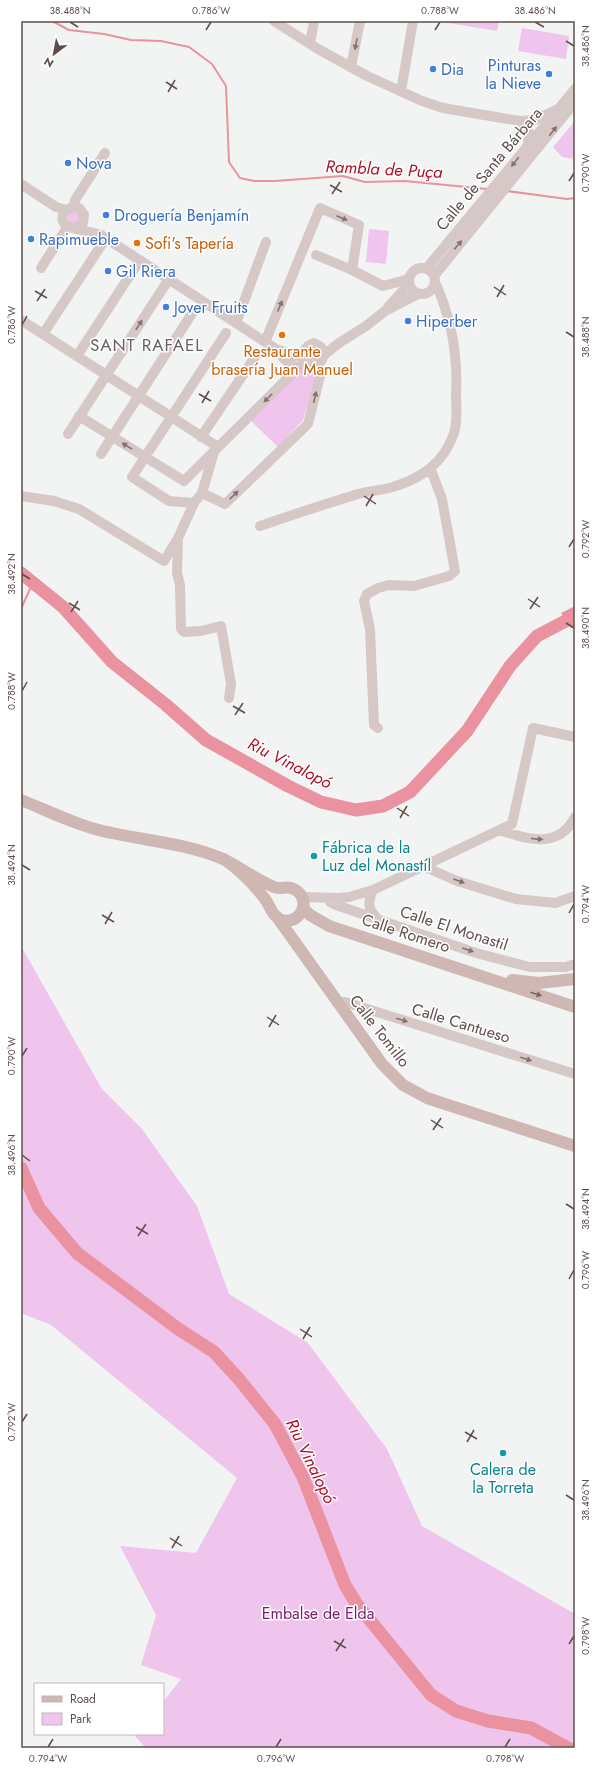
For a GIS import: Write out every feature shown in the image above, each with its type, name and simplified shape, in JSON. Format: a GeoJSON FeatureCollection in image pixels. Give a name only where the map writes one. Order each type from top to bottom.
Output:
{"type":"FeatureCollection","features":[{"type":"Feature","properties":{"kind":"main road"},"geometry":{"type":"LineString","coordinates":[[21,800],[92,828],[196,850],[224,859],[267,884],[281,888],[291,888],[300,893],[303,902],[300,914],[294,919],[287,921],[277,917],[270,906],[246,878],[224,859]]}},
{"type":"Feature","properties":{"kind":"main road"},"geometry":{"type":"LineString","coordinates":[[270,906],[274,894],[281,888]]}},
{"type":"Feature","properties":{"kind":"main road","name":"Calle Romero"},"geometry":{"type":"LineString","coordinates":[[303,902],[310,915],[329,926]]}},
{"type":"Feature","properties":{"kind":"main road","name":"Calle Tomillo"},"geometry":{"type":"LineString","coordinates":[[277,917],[382,1064],[403,1085],[442,1104],[575,1146]]}},
{"type":"Feature","properties":{"kind":"main road","name":"Calle Romero"},"geometry":{"type":"LineString","coordinates":[[294,919],[329,926],[473,972],[526,983],[560,982],[575,979]]}},
{"type":"Feature","properties":{"kind":"main road","name":"Calle Tomillo"},"geometry":{"type":"LineString","coordinates":[[294,919],[294,934],[297,944]]}},
{"type":"Feature","properties":{"kind":"main road","name":"Calle Romero"},"geometry":{"type":"LineString","coordinates":[[473,972],[484,978],[575,1007]]}},
{"type":"Feature","properties":{"kind":"street"},"geometry":{"type":"LineString","coordinates":[[274,21],[310,44],[351,67],[401,91],[443,108],[520,121],[535,120],[560,108]]}},
{"type":"Feature","properties":{"kind":"street"},"geometry":{"type":"LineString","coordinates":[[310,44],[314,21]]}},
{"type":"Feature","properties":{"kind":"street"},"geometry":{"type":"LineString","coordinates":[[351,67],[360,21]]}},
{"type":"Feature","properties":{"kind":"street"},"geometry":{"type":"LineString","coordinates":[[401,91],[413,21]]}},
{"type":"Feature","properties":{"kind":"street","name":"Calle de Santa Bárbara"},"geometry":{"type":"LineString","coordinates":[[426,269],[575,89]]}},
{"type":"Feature","properties":{"kind":"street","name":"Calle de Santa Bárbara"},"geometry":{"type":"LineString","coordinates":[[435,279],[575,102]]}},
{"type":"Feature","properties":{"kind":"street"},"geometry":{"type":"LineString","coordinates":[[520,121],[529,132],[528,145]]}},
{"type":"Feature","properties":{"kind":"street"},"geometry":{"type":"LineString","coordinates":[[104,237],[72,227],[64,222],[67,211],[105,153]]}},
{"type":"Feature","properties":{"kind":"street"},"geometry":{"type":"LineString","coordinates":[[21,184],[56,207],[67,211],[79,208],[104,237],[265,342],[280,350],[305,356],[311,364],[321,355],[366,326],[385,311],[416,270],[426,269],[435,279],[441,295],[441,301],[455,348],[457,375],[454,432],[445,452],[431,470],[393,487],[354,495],[260,526]]}},
{"type":"Feature","properties":{"kind":"street"},"geometry":{"type":"LineString","coordinates":[[265,342],[320,208],[359,225],[352,270]]}},
{"type":"Feature","properties":{"kind":"street"},"geometry":{"type":"LineString","coordinates":[[41,268],[72,227],[83,223],[84,215]]}},
{"type":"Feature","properties":{"kind":"street"},"geometry":{"type":"LineString","coordinates":[[43,334],[104,237]]}},
{"type":"Feature","properties":{"kind":"street"},"geometry":{"type":"LineString","coordinates":[[236,323],[266,242]]}},
{"type":"Feature","properties":{"kind":"street"},"geometry":{"type":"LineString","coordinates":[[316,255],[352,270],[383,286],[409,281]]}},
{"type":"Feature","properties":{"kind":"street"},"geometry":{"type":"LineString","coordinates":[[76,356],[140,260]]}},
{"type":"Feature","properties":{"kind":"street"},"geometry":{"type":"LineString","coordinates":[[68,434],[169,279]]}},
{"type":"Feature","properties":{"kind":"street"},"geometry":{"type":"LineString","coordinates":[[385,311],[431,291],[435,279]]}},
{"type":"Feature","properties":{"kind":"street"},"geometry":{"type":"LineString","coordinates":[[409,281],[413,291],[441,301]]}},
{"type":"Feature","properties":{"kind":"street"},"geometry":{"type":"LineString","coordinates":[[101,454],[193,312]]}},
{"type":"Feature","properties":{"kind":"street"},"geometry":{"type":"LineString","coordinates":[[21,320],[171,417],[216,449]]}},
{"type":"Feature","properties":{"kind":"street"},"geometry":{"type":"LineString","coordinates":[[194,503],[169,501],[132,477],[226,333]]}},
{"type":"Feature","properties":{"kind":"street"},"geometry":{"type":"LineString","coordinates":[[79,416],[184,481],[297,369],[312,344],[317,344],[321,355],[321,372],[308,424],[225,504],[202,493]]}},
{"type":"Feature","properties":{"kind":"street"},"geometry":{"type":"LineString","coordinates":[[280,350],[284,359],[297,369]]}},
{"type":"Feature","properties":{"kind":"street"},"geometry":{"type":"LineString","coordinates":[[201,437],[257,354]]}},
{"type":"Feature","properties":{"kind":"street"},"geometry":{"type":"LineString","coordinates":[[21,496],[54,501],[79,508],[164,561],[178,538],[194,503],[202,493],[216,449]]}},
{"type":"Feature","properties":{"kind":"street"},"geometry":{"type":"LineString","coordinates":[[378,728],[374,725],[370,629],[364,601],[367,594],[378,588],[389,585],[414,586],[449,576],[455,571],[442,499],[431,470]]}},
{"type":"Feature","properties":{"kind":"street"},"geometry":{"type":"LineString","coordinates":[[178,538],[177,573],[180,585],[181,629],[184,632],[201,631],[220,626],[231,684],[229,698]]}},
{"type":"Feature","properties":{"kind":"street"},"geometry":{"type":"LineString","coordinates":[[303,902],[328,898],[349,897],[373,890],[512,824],[533,728],[575,736]]}},
{"type":"Feature","properties":{"kind":"street"},"geometry":{"type":"LineString","coordinates":[[500,830],[514,835],[541,840],[560,835],[575,817]]}},
{"type":"Feature","properties":{"kind":"street"},"geometry":{"type":"LineString","coordinates":[[423,866],[458,881],[516,899],[555,903],[575,896]]}},
{"type":"Feature","properties":{"kind":"street"},"geometry":{"type":"LineString","coordinates":[[373,890],[368,900],[370,912],[378,919]]}},
{"type":"Feature","properties":{"kind":"street","name":"Calle El Monastil"},"geometry":{"type":"LineString","coordinates":[[328,898],[330,902],[336,905],[476,953],[530,967],[566,967],[575,964]]}},
{"type":"Feature","properties":{"kind":"street","name":"Calle Cantueso"},"geometry":{"type":"LineString","coordinates":[[338,1003],[345,1002],[575,1074]]}},
{"type":"Feature","properties":{"kind":"green space"},"geometry":{"type":"Polygon","coordinates":[[[436,21],[499,21],[497,31],[436,21]]]}},
{"type":"Feature","properties":{"kind":"green space"},"geometry":{"type":"Polygon","coordinates":[[[522,28],[569,36],[566,59],[518,51],[522,28]]]}},
{"type":"Feature","properties":{"kind":"green space"},"geometry":{"type":"Polygon","coordinates":[[[575,121],[575,159],[562,157],[553,147],[575,121]]]}},
{"type":"Feature","properties":{"kind":"green space"},"geometry":{"type":"Polygon","coordinates":[[[72,212],[76,212],[80,218],[76,224],[72,224],[68,220],[68,216],[72,212]]]}},
{"type":"Feature","properties":{"kind":"green space"},"geometry":{"type":"Polygon","coordinates":[[[369,229],[389,231],[386,264],[366,262],[369,229]]]}},
{"type":"Feature","properties":{"kind":"green space"},"geometry":{"type":"Polygon","coordinates":[[[305,365],[316,368],[317,373],[303,420],[278,447],[251,421],[305,365]]]}},
{"type":"Feature","properties":{"kind":"green space","name":"Embalse de Elda"},"geometry":{"type":"Polygon","coordinates":[[[21,946],[102,1089],[142,1129],[197,1206],[229,1294],[308,1343],[387,1449],[422,1526],[575,1614],[575,1748],[146,1748],[134,1735],[164,1735],[164,1701],[181,1679],[141,1665],[156,1615],[120,1546],[196,1553],[237,1478],[51,1325],[21,1313],[21,946]]]}},
{"type":"Feature","properties":{"kind":"shaded area"},"geometry":{"type":"Polygon","coordinates":[[[575,606],[575,627],[571,628],[561,613],[575,606]]]}},
{"type":"Feature","properties":{"kind":"waterway","name":"Rambla de Puça"},"geometry":{"type":"LineString","coordinates":[[52,21],[69,30],[104,34],[131,40],[161,41],[189,47],[212,64],[226,86],[229,162],[240,178],[254,181],[275,181],[343,176],[365,182],[405,181],[487,189]]}},
{"type":"Feature","properties":{"kind":"waterway","name":"Rambla de Puça"},"geometry":{"type":"LineString","coordinates":[[507,191],[567,199],[575,198]]}},
{"type":"Feature","properties":{"kind":"waterway","name":"Riu Vinalopó"},"geometry":{"type":"LineString","coordinates":[[21,573],[63,607],[112,662],[165,704],[206,740],[288,786],[321,802],[356,810],[383,806],[410,792],[467,731],[510,666],[537,636],[575,616]]}},
{"type":"Feature","properties":{"kind":"waterway"},"geometry":{"type":"LineString","coordinates":[[21,609],[33,582]]}},
{"type":"Feature","properties":{"kind":"waterway","name":"Riu Vinalopó"},"geometry":{"type":"LineString","coordinates":[[21,1168],[39,1208],[77,1253],[177,1328],[214,1352],[238,1378],[275,1424],[303,1477],[345,1585],[356,1603],[431,1695],[456,1711],[488,1721],[531,1728],[568,1748]]}},
{"type":"Feature","properties":{"kind":"place","name":"Dia"},"geometry":{"type":"Point","coordinates":[433,69]}},
{"type":"Feature","properties":{"kind":"place","name":"Pinturas la Nieve"},"geometry":{"type":"Point","coordinates":[549,74]}},
{"type":"Feature","properties":{"kind":"place","name":"Nova"},"geometry":{"type":"Point","coordinates":[68,163]}},
{"type":"Feature","properties":{"kind":"place","name":"Droguería Benjamín"},"geometry":{"type":"Point","coordinates":[106,215]}},
{"type":"Feature","properties":{"kind":"place","name":"Rapimueble"},"geometry":{"type":"Point","coordinates":[31,239]}},
{"type":"Feature","properties":{"kind":"place","name":"Sofi's Tapería"},"geometry":{"type":"Point","coordinates":[137,243]}},
{"type":"Feature","properties":{"kind":"place","name":"Gil Riera"},"geometry":{"type":"Point","coordinates":[108,271]}},
{"type":"Feature","properties":{"kind":"place","name":"Jover Fruits"},"geometry":{"type":"Point","coordinates":[166,307]}},
{"type":"Feature","properties":{"kind":"place","name":"Hiperber"},"geometry":{"type":"Point","coordinates":[408,321]}},
{"type":"Feature","properties":{"kind":"place","name":"Restaurante brasería Juan Manuel"},"geometry":{"type":"Point","coordinates":[282,335]}},
{"type":"Feature","properties":{"kind":"place","name":"Fábrica de la Luz del Monastíl"},"geometry":{"type":"Point","coordinates":[314,856]}},
{"type":"Feature","properties":{"kind":"place","name":"Calera de la Torreta"},"geometry":{"type":"Point","coordinates":[503,1453]}},
{"type":"Feature","properties":{"kind":"district","name":"SANT RAFAEL"},"geometry":{"type":"Point","coordinates":[147,345]}}]}
